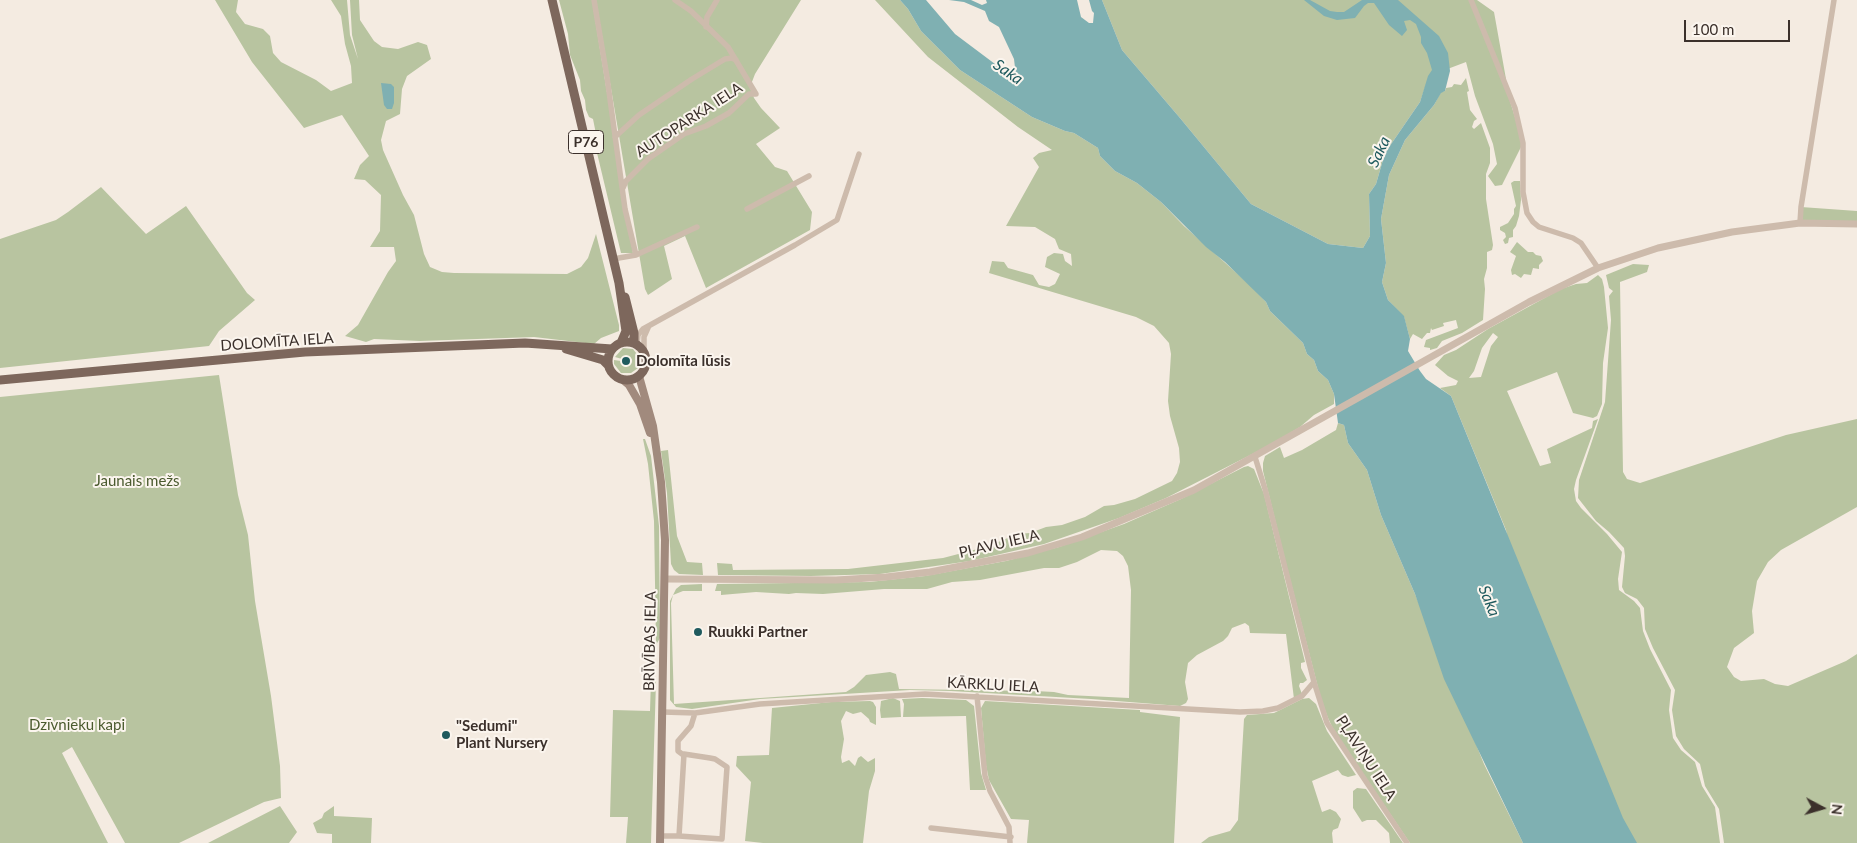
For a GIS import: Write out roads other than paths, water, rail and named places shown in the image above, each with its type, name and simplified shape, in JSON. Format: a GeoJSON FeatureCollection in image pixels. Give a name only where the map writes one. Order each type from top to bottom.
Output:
{"type":"FeatureCollection","features":[{"type":"Feature","properties":{"kind":"main road","name":"P76"},"geometry":{"type":"LineString","coordinates":[[552,0],[619,283],[626,331],[620,343]]}},
{"type":"Feature","properties":{"kind":"main road","name":"P76"},"geometry":{"type":"LineString","coordinates":[[619,283],[626,298],[634,333],[646,357],[646,368],[639,376]]}},
{"type":"Feature","properties":{"kind":"main road","name":"DOLOMĪTA IELA"},"geometry":{"type":"LineString","coordinates":[[0,380],[305,352],[525,343],[612,349]]}},
{"type":"Feature","properties":{"kind":"main road"},"geometry":{"type":"LineString","coordinates":[[639,346],[620,343],[612,349],[608,360],[608,365],[614,375],[623,380],[639,376]]}},
{"type":"Feature","properties":{"kind":"main road","name":"DOLOMĪTA IELA"},"geometry":{"type":"LineString","coordinates":[[556,345],[603,360],[608,365]]}},
{"type":"Feature","properties":{"kind":"main road","name":"BRĪVĪBAS IELA"},"geometry":{"type":"LineString","coordinates":[[639,376],[653,426],[653,440]]}},
{"type":"Feature","properties":{"kind":"main road","name":"BRĪVĪBAS IELA"},"geometry":{"type":"LineString","coordinates":[[623,380],[629,384],[640,404],[653,440],[661,482],[664,515],[666,579],[660,839]]}},
{"type":"Feature","properties":{"kind":"street"},"geometry":{"type":"LineString","coordinates":[[594,0],[608,77],[625,209],[636,255]]}},
{"type":"Feature","properties":{"kind":"street","name":"AUTOPARKA IELA"},"geometry":{"type":"LineString","coordinates":[[623,188],[626,182],[648,159],[684,134],[706,126],[729,113],[749,94],[756,94],[728,47],[691,11],[675,0]]}},
{"type":"Feature","properties":{"kind":"street"},"geometry":{"type":"LineString","coordinates":[[706,27],[706,17],[717,0]]}},
{"type":"Feature","properties":{"kind":"street"},"geometry":{"type":"LineString","coordinates":[[1471,0],[1515,108],[1523,143],[1523,192],[1527,213],[1532,222],[1539,227],[1573,238],[1581,243],[1598,268]]}},
{"type":"Feature","properties":{"kind":"street"},"geometry":{"type":"LineString","coordinates":[[1800,223],[1834,0]]}},
{"type":"Feature","properties":{"kind":"street"},"geometry":{"type":"LineString","coordinates":[[615,137],[639,115],[692,79],[725,59],[732,58],[738,61]]}},
{"type":"Feature","properties":{"kind":"street"},"geometry":{"type":"LineString","coordinates":[[639,346],[638,335],[643,329],[837,220],[859,154]]}},
{"type":"Feature","properties":{"kind":"street"},"geometry":{"type":"LineString","coordinates":[[747,209],[809,176]]}},
{"type":"Feature","properties":{"kind":"street","name":"PĻAVU IELA"},"geometry":{"type":"LineString","coordinates":[[666,579],[836,580],[886,577],[968,566],[1028,553],[1082,536],[1194,490],[1536,298],[1598,268],[1658,248],[1732,232],[1800,223],[1857,224]]}},
{"type":"Feature","properties":{"kind":"street"},"geometry":{"type":"LineString","coordinates":[[614,259],[636,255],[697,227]]}},
{"type":"Feature","properties":{"kind":"street"},"geometry":{"type":"LineString","coordinates":[[639,346],[649,326]]}},
{"type":"Feature","properties":{"kind":"street","name":"PĻAVIŅU IELA"},"geometry":{"type":"LineString","coordinates":[[1255,457],[1265,489],[1314,682],[1327,723],[1407,843]]}},
{"type":"Feature","properties":{"kind":"street","name":"KĀRKLU IELA"},"geometry":{"type":"LineString","coordinates":[[663,712],[695,713],[751,705],[831,698],[925,694],[1188,710],[1263,711],[1278,708],[1302,696],[1314,682]]}},
{"type":"Feature","properties":{"kind":"street"},"geometry":{"type":"LineString","coordinates":[[931,828],[1011,840],[1007,822],[990,791],[985,776],[977,696]]}},
{"type":"Feature","properties":{"kind":"street"},"geometry":{"type":"LineString","coordinates":[[660,839],[679,836],[722,839],[728,773],[726,765],[715,759],[684,754],[678,751],[678,742],[691,726],[695,713]]}},
{"type":"Feature","properties":{"kind":"street"},"geometry":{"type":"LineString","coordinates":[[679,836],[684,754]]}},
{"type":"Feature","properties":{"kind":"water","name":"Saka"},"geometry":{"type":"Polygon","coordinates":[[[900,0],[926,0],[955,34],[1011,76],[1016,76],[1014,59],[999,27],[989,21],[985,11],[964,2],[949,0],[971,0],[982,5],[987,3],[986,0],[1077,0],[1081,17],[1089,23],[1093,23],[1094,13],[1089,0],[1102,0],[1122,50],[1251,204],[1328,244],[1363,248],[1370,236],[1369,194],[1376,184],[1385,153],[1420,102],[1428,76],[1432,70],[1427,53],[1421,43],[1421,37],[1416,24],[1410,20],[1404,21],[1407,30],[1402,36],[1389,25],[1374,3],[1368,3],[1364,6],[1355,18],[1337,20],[1324,16],[1304,0],[1310,0],[1330,11],[1344,12],[1362,0],[1398,0],[1439,36],[1448,53],[1450,71],[1445,91],[1441,93],[1434,105],[1405,140],[1389,175],[1381,219],[1386,263],[1382,282],[1388,300],[1404,316],[1410,339],[1408,351],[1420,371],[1426,379],[1451,396],[1623,818],[1637,843],[1523,843],[1444,679],[1415,594],[1381,515],[1367,470],[1348,443],[1344,425],[1338,423],[1334,394],[1328,380],[1318,371],[1314,360],[1307,354],[1303,343],[1270,311],[1266,302],[1225,262],[1206,247],[1161,202],[1137,183],[1115,171],[1100,156],[1098,148],[1074,133],[1032,117],[960,70],[921,31],[908,9],[900,0]]]}},
{"type":"Feature","properties":{"kind":"water"},"geometry":{"type":"Polygon","coordinates":[[[381,83],[391,84],[394,87],[392,109],[387,109],[384,105],[381,83]]]}},
{"type":"Feature","properties":{"kind":"place","name":"Dolomīta lūsis"},"geometry":{"type":"Point","coordinates":[626,361]}},
{"type":"Feature","properties":{"kind":"place","name":"Ruukki Partner"},"geometry":{"type":"Point","coordinates":[698,632]}},
{"type":"Feature","properties":{"kind":"place","name":"\"Sedumi\" Plant Nursery"},"geometry":{"type":"Point","coordinates":[446,735]}},
{"type":"Feature","properties":{"kind":"park label","name":"Jaunais mežs"},"geometry":{"type":"Point","coordinates":[137,481]}},
{"type":"Feature","properties":{"kind":"park label","name":"Dzīvnieku kapi"},"geometry":{"type":"Point","coordinates":[77,725]}}]}
